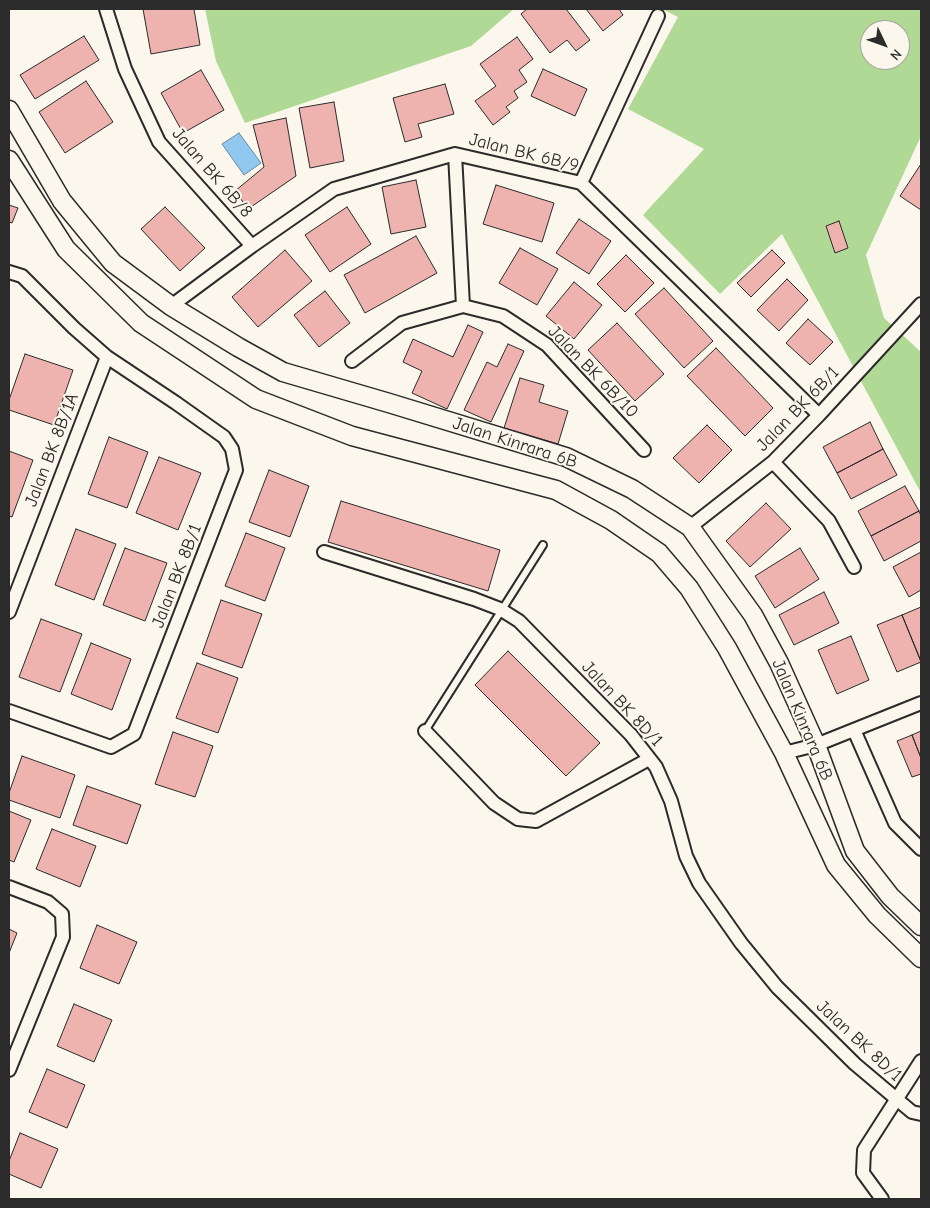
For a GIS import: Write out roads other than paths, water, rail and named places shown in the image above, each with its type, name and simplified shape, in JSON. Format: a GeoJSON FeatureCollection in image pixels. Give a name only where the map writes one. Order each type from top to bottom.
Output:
{"type":"FeatureCollection","features":[{"type":"Feature","properties":{"kind":"street","name":"Jalan BK 6B/8"},"geometry":{"type":"LineString","coordinates":[[106,9],[125,69],[159,142],[252,246]]}},
{"type":"Feature","properties":{"kind":"street"},"geometry":{"type":"LineString","coordinates":[[581,183],[658,16]]}},
{"type":"Feature","properties":{"kind":"street","name":"Jalan Kinrara 6B"},"geometry":{"type":"LineString","coordinates":[[9,110],[62,201],[113,263],[171,306],[283,372],[566,457],[632,489],[690,527],[754,615],[779,663],[816,746],[855,851],[890,896],[921,926]]}},
{"type":"Feature","properties":{"kind":"street","name":"Jalan BK 6B/9"},"geometry":{"type":"LineString","coordinates":[[171,306],[252,246],[334,189],[455,154],[581,183],[819,415]]}},
{"type":"Feature","properties":{"kind":"street"},"geometry":{"type":"LineString","coordinates":[[455,154],[463,306]]}},
{"type":"Feature","properties":{"kind":"street","name":"Jalan Kinrara 6B"},"geometry":{"type":"LineString","coordinates":[[9,160],[66,249],[140,323],[256,398],[352,436],[556,490],[611,520],[659,553],[689,588],[727,648],[784,754],[836,866],[877,915],[921,958]]}},
{"type":"Feature","properties":{"kind":"street"},"geometry":{"type":"LineString","coordinates":[[9,272],[22,276],[74,328],[107,357]]}},
{"type":"Feature","properties":{"kind":"street","name":"Jalan BK 6B/1"},"geometry":{"type":"LineString","coordinates":[[690,527],[773,462],[921,304]]}},
{"type":"Feature","properties":{"kind":"street","name":"Jalan BK 6B/10"},"geometry":{"type":"LineString","coordinates":[[352,361],[402,323],[463,306],[503,316],[547,345],[644,450]]}},
{"type":"Feature","properties":{"kind":"street","name":"Jalan BK 8B/1A"},"geometry":{"type":"LineString","coordinates":[[9,612],[107,357]]}},
{"type":"Feature","properties":{"kind":"street","name":"Jalan BK 8B/1"},"geometry":{"type":"LineString","coordinates":[[9,711],[111,748],[134,734],[236,470],[232,449],[224,437],[107,357]]}},
{"type":"Feature","properties":{"kind":"street"},"geometry":{"type":"LineString","coordinates":[[773,462],[829,521],[854,568]]}},
{"type":"Feature","properties":{"kind":"street","name":"Jalan BK 8D/1"},"geometry":{"type":"LineString","coordinates":[[324,552],[474,599],[502,610],[519,621],[631,735],[656,767],[671,800],[686,856],[699,883],[777,988],[855,1064],[912,1112],[921,1114]]}},
{"type":"Feature","properties":{"kind":"street"},"geometry":{"type":"LineString","coordinates":[[784,754],[816,746],[921,703]]}},
{"type":"Feature","properties":{"kind":"street"},"geometry":{"type":"LineString","coordinates":[[854,730],[895,823],[921,849]]}},
{"type":"Feature","properties":{"kind":"street"},"geometry":{"type":"LineString","coordinates":[[425,731],[494,803],[518,819],[536,821],[649,758]]}},
{"type":"Feature","properties":{"kind":"street"},"geometry":{"type":"LineString","coordinates":[[9,887],[48,902],[62,914],[63,938],[9,1070]]}},
{"type":"Feature","properties":{"kind":"street"},"geometry":{"type":"LineString","coordinates":[[882,1199],[862,1173],[864,1150],[921,1061]]}},
{"type":"Feature","properties":{"kind":"lane"},"geometry":{"type":"LineString","coordinates":[[425,731],[543,545]]}},
{"type":"Feature","properties":{"kind":"water"},"geometry":{"type":"Polygon","coordinates":[[[239,133],[261,163],[244,175],[222,144],[239,133]]]}}]}
